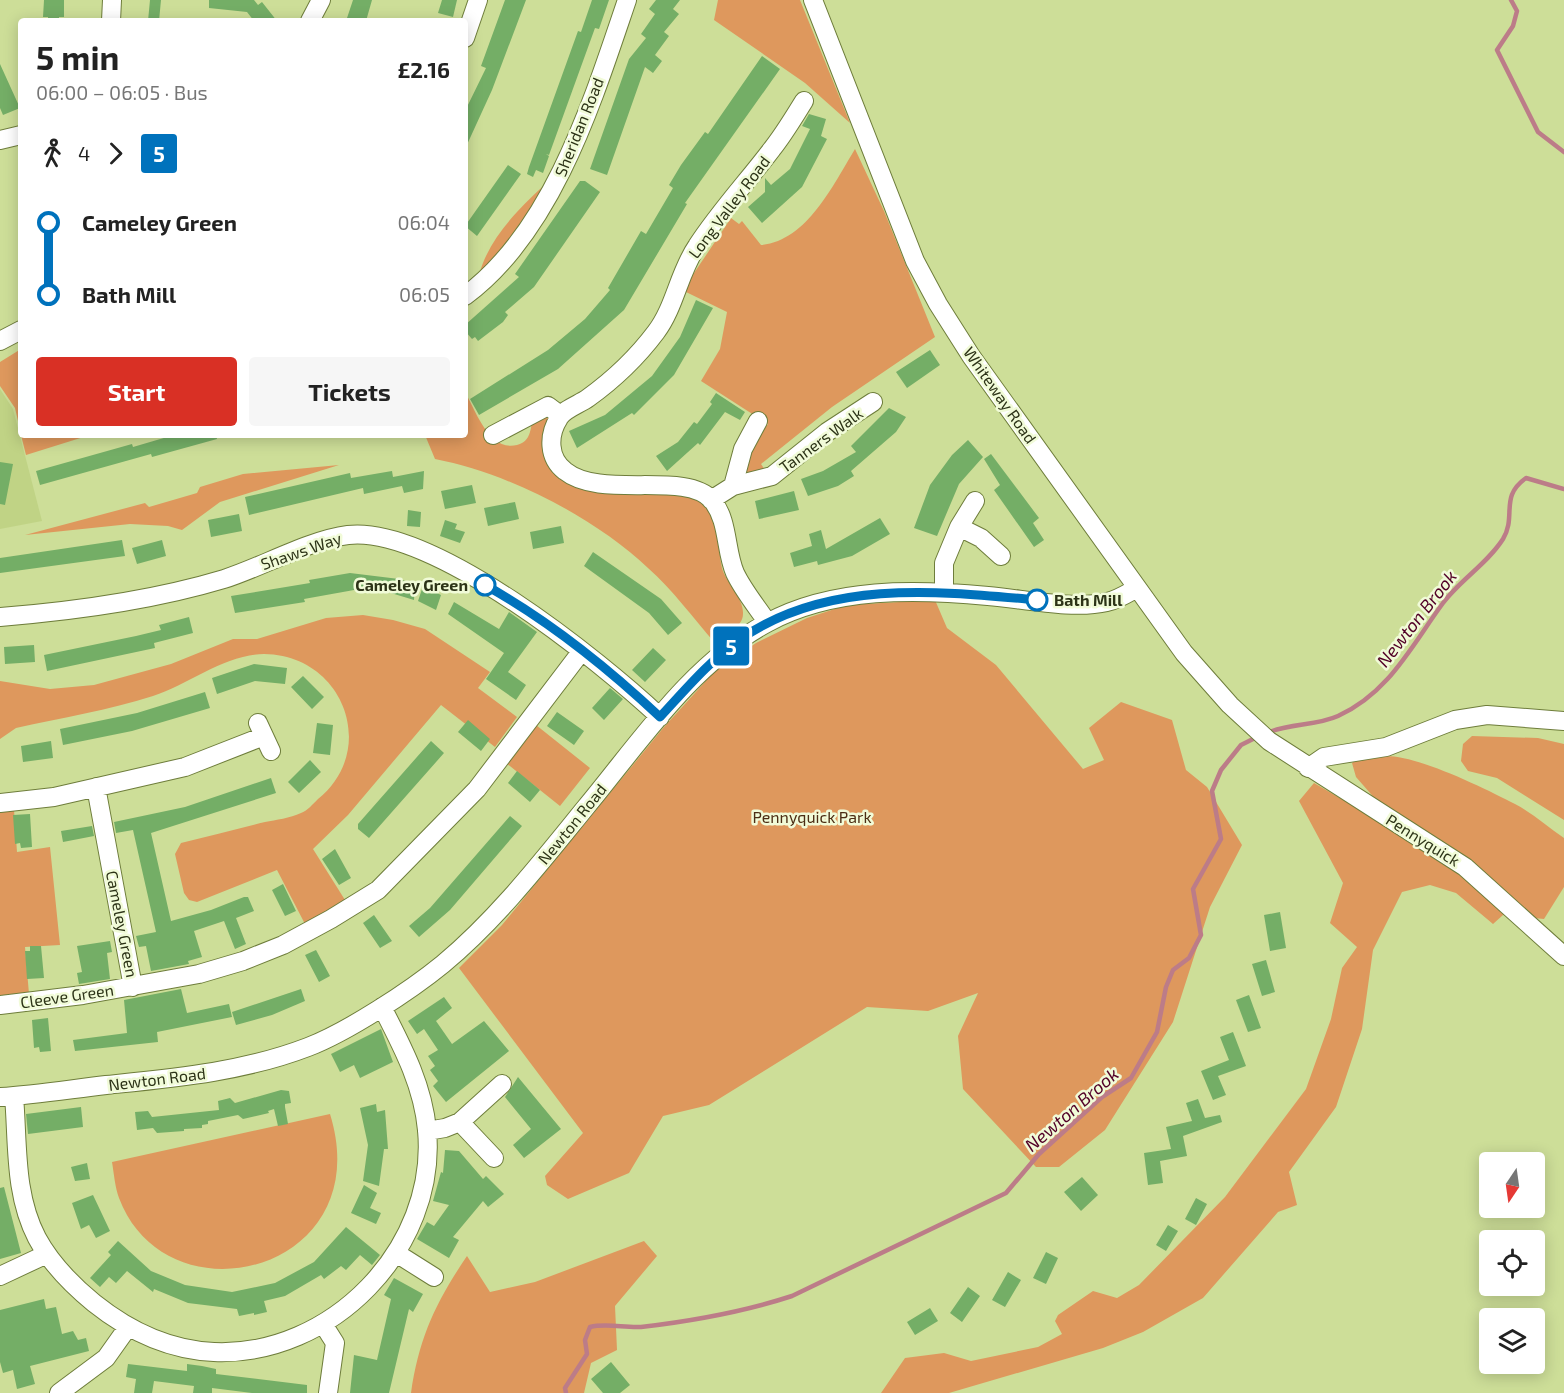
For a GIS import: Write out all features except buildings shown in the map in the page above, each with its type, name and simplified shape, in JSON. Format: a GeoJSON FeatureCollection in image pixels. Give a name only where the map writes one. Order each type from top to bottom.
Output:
{"type":"FeatureCollection","features":[{"type":"Feature","properties":{"kind":"street"},"geometry":{"type":"LineString","coordinates":[[111,18],[112,0]]}},
{"type":"Feature","properties":{"kind":"street"},"geometry":{"type":"LineString","coordinates":[[312,18],[321,0]]}},
{"type":"Feature","properties":{"kind":"street"},"geometry":{"type":"LineString","coordinates":[[468,29],[478,0]]}},
{"type":"Feature","properties":{"kind":"street","name":"Sheridan Road"},"geometry":{"type":"LineString","coordinates":[[468,293],[516,248],[561,175],[627,0]]}},
{"type":"Feature","properties":{"kind":"street","name":"Whiteway Road"},"geometry":{"type":"LineString","coordinates":[[813,0],[911,251],[938,304],[971,356],[1184,653],[1250,725],[1269,741]]}},
{"type":"Feature","properties":{"kind":"street","name":"Long Valley Road"},"geometry":{"type":"LineString","coordinates":[[560,415],[589,397],[630,362],[658,330],[681,272],[696,246],[778,152],[804,100]]}},
{"type":"Feature","properties":{"kind":"street"},"geometry":{"type":"LineString","coordinates":[[0,140],[18,136]]}},
{"type":"Feature","properties":{"kind":"street"},"geometry":{"type":"LineString","coordinates":[[0,341],[18,332]]}},
{"type":"Feature","properties":{"kind":"street","name":"Tanners Walk"},"geometry":{"type":"LineString","coordinates":[[711,500],[733,486],[772,476],[828,432],[873,402]]}},
{"type":"Feature","properties":{"kind":"street"},"geometry":{"type":"LineString","coordinates":[[493,435],[548,406],[560,415],[551,435],[551,447],[556,462],[577,478],[628,487],[689,487],[701,491],[711,500],[724,524],[736,574],[767,622]]}},
{"type":"Feature","properties":{"kind":"street"},"geometry":{"type":"LineString","coordinates":[[733,486],[743,449],[758,421]]}},
{"type":"Feature","properties":{"kind":"street"},"geometry":{"type":"LineString","coordinates":[[944,592],[944,564],[959,527],[975,501]]}},
{"type":"Feature","properties":{"kind":"street"},"geometry":{"type":"LineString","coordinates":[[959,527],[981,538],[1001,556]]}},
{"type":"Feature","properties":{"kind":"street","name":"Shaws Way"},"geometry":{"type":"LineString","coordinates":[[0,617],[69,610],[156,596],[224,579],[329,539],[349,535],[373,535],[419,549],[508,598],[622,683],[660,717]]}},
{"type":"Feature","properties":{"kind":"street","name":"Newton Road"},"geometry":{"type":"LineString","coordinates":[[7,1096],[188,1077],[258,1064],[311,1046],[382,1007],[442,965],[500,908],[660,717],[718,656],[767,622],[787,613],[833,599],[861,595],[944,592],[1083,605],[1109,602],[1137,588]]}},
{"type":"Feature","properties":{"kind":"street","name":"Cameley Green"},"geometry":{"type":"LineString","coordinates":[[96,787],[134,987],[199,974],[243,961],[283,945],[378,890],[477,789],[581,652]]}},
{"type":"Feature","properties":{"kind":"street"},"geometry":{"type":"LineString","coordinates":[[1308,768],[1324,757],[1386,747],[1455,720],[1487,715],[1564,721]]}},
{"type":"Feature","properties":{"kind":"street"},"geometry":{"type":"LineString","coordinates":[[0,803],[54,797],[185,766],[264,737]]}},
{"type":"Feature","properties":{"kind":"street","name":"Pennyquick"},"geometry":{"type":"LineString","coordinates":[[1269,741],[1465,867],[1564,957]]}},
{"type":"Feature","properties":{"kind":"street","name":"Cleeve Green"},"geometry":{"type":"LineString","coordinates":[[0,1005],[134,987]]}},
{"type":"Feature","properties":{"kind":"street"},"geometry":{"type":"LineString","coordinates":[[7,1096],[20,1184],[31,1224],[47,1254],[84,1294],[128,1327],[167,1343],[216,1352],[246,1350],[281,1342],[323,1324],[358,1298],[396,1253],[411,1224],[419,1198],[426,1165],[427,1131],[415,1075],[382,1007]]}},
{"type":"Feature","properties":{"kind":"street"},"geometry":{"type":"LineString","coordinates":[[427,1131],[445,1128],[460,1122],[502,1084]]}},
{"type":"Feature","properties":{"kind":"street"},"geometry":{"type":"LineString","coordinates":[[460,1122],[494,1158]]}},
{"type":"Feature","properties":{"kind":"street"},"geometry":{"type":"LineString","coordinates":[[396,1253],[434,1277]]}},
{"type":"Feature","properties":{"kind":"street"},"geometry":{"type":"LineString","coordinates":[[0,1276],[47,1254]]}},
{"type":"Feature","properties":{"kind":"street"},"geometry":{"type":"LineString","coordinates":[[323,1324],[335,1344],[328,1393]]}},
{"type":"Feature","properties":{"kind":"street"},"geometry":{"type":"LineString","coordinates":[[59,1393],[106,1358],[128,1327]]}},
{"type":"Feature","properties":{"kind":"shaded area"},"geometry":{"type":"Polygon","coordinates":[[[0,389],[13,409],[18,438],[21,438],[42,521],[0,529],[0,389]]]}},
{"type":"Feature","properties":{"kind":"green space"},"geometry":{"type":"Polygon","coordinates":[[[718,0],[800,0],[850,123],[805,83],[714,20],[718,0]]]}},
{"type":"Feature","properties":{"kind":"green space"},"geometry":{"type":"Polygon","coordinates":[[[855,149],[884,211],[935,337],[832,407],[761,464],[765,470],[748,473],[745,470],[750,451],[768,424],[701,381],[720,349],[727,312],[686,292],[690,279],[731,218],[739,224],[742,221],[761,245],[777,241],[792,233],[817,209],[855,149]]]}},
{"type":"Feature","properties":{"kind":"green space"},"geometry":{"type":"Polygon","coordinates":[[[554,176],[540,202],[479,275],[491,246],[509,221],[554,176]]]}},
{"type":"Feature","properties":{"kind":"green space"},"geometry":{"type":"Polygon","coordinates":[[[18,351],[18,421],[15,408],[0,386],[0,362],[18,351]]]}},
{"type":"Feature","properties":{"kind":"green space"},"geometry":{"type":"Polygon","coordinates":[[[468,398],[491,436],[507,446],[523,443],[528,437],[532,422],[537,418],[548,417],[544,457],[552,470],[687,492],[711,507],[717,515],[719,524],[722,568],[743,608],[740,623],[715,643],[657,577],[602,531],[520,486],[463,466],[435,459],[426,438],[468,438],[468,398]]]}},
{"type":"Feature","properties":{"kind":"green space"},"geometry":{"type":"Polygon","coordinates":[[[22,438],[80,438],[26,455],[22,438]]]}},
{"type":"Feature","properties":{"kind":"green space"},"geometry":{"type":"Polygon","coordinates":[[[339,465],[220,502],[182,530],[168,526],[130,524],[25,535],[145,503],[149,507],[197,493],[200,487],[243,474],[339,465]]]}},
{"type":"Feature","properties":{"kind":"green space","name":"Pennyquick Park"},"geometry":{"type":"Polygon","coordinates":[[[935,600],[947,628],[996,665],[1083,769],[1104,760],[1089,728],[1121,702],[1172,720],[1186,770],[1207,787],[1242,845],[1210,907],[1173,1022],[1105,1130],[1059,1167],[1036,1167],[963,1089],[958,1036],[978,993],[928,1011],[867,1007],[709,1105],[663,1116],[629,1173],[568,1199],[547,1185],[545,1176],[583,1133],[459,968],[502,925],[664,727],[714,672],[756,643],[807,618],[847,605],[935,600]]]}},
{"type":"Feature","properties":{"kind":"green space","name":"Cameley Green"},"geometry":{"type":"Polygon","coordinates":[[[363,615],[425,629],[490,672],[478,688],[517,717],[495,747],[441,705],[348,815],[313,849],[345,900],[305,924],[277,870],[197,902],[189,900],[184,893],[175,854],[181,843],[288,818],[303,812],[336,779],[347,756],[349,732],[344,708],[332,687],[315,670],[292,659],[264,654],[250,655],[222,664],[153,696],[102,710],[16,728],[0,739],[0,681],[50,689],[94,685],[171,664],[233,639],[257,639],[326,618],[363,615]]]}},
{"type":"Feature","properties":{"kind":"green space"},"geometry":{"type":"Polygon","coordinates":[[[536,725],[590,768],[560,806],[506,763],[536,725]]]}},
{"type":"Feature","properties":{"kind":"green space"},"geometry":{"type":"Polygon","coordinates":[[[1472,736],[1538,738],[1564,744],[1564,820],[1497,778],[1468,771],[1461,761],[1463,744],[1472,736]]]}},
{"type":"Feature","properties":{"kind":"green space"},"geometry":{"type":"Polygon","coordinates":[[[1400,757],[1433,767],[1502,797],[1534,816],[1564,838],[1564,887],[1544,919],[1503,915],[1493,924],[1456,893],[1430,885],[1402,892],[1373,950],[1362,1029],[1336,1107],[1289,1172],[1297,1205],[1278,1212],[1203,1298],[1143,1332],[1103,1348],[949,1393],[881,1393],[905,1358],[944,1353],[971,1361],[1038,1347],[1062,1334],[1055,1321],[1058,1315],[1093,1291],[1117,1298],[1139,1285],[1225,1197],[1306,1089],[1331,1019],[1342,968],[1357,947],[1330,923],[1343,883],[1299,801],[1314,783],[1374,818],[1377,801],[1356,777],[1352,763],[1358,758],[1400,757]]]}},
{"type":"Feature","properties":{"kind":"green space"},"geometry":{"type":"Polygon","coordinates":[[[0,810],[14,810],[17,852],[50,847],[60,945],[25,947],[29,994],[0,996],[0,810]]]}},
{"type":"Feature","properties":{"kind":"green space"},"geometry":{"type":"Polygon","coordinates":[[[330,1114],[337,1168],[324,1212],[297,1243],[261,1263],[220,1269],[179,1261],[144,1237],[119,1198],[112,1162],[330,1114]]]}},
{"type":"Feature","properties":{"kind":"green space"},"geometry":{"type":"Polygon","coordinates":[[[644,1241],[657,1256],[615,1306],[617,1350],[591,1363],[584,1393],[411,1393],[419,1354],[430,1321],[446,1289],[467,1256],[490,1292],[535,1282],[644,1241]]]}},
{"type":"Feature","properties":{"kind":"waterway"},"geometry":{"type":"LineString","coordinates":[[1511,0],[1517,11],[1513,26],[1497,50],[1538,132],[1564,152]]}},
{"type":"Feature","properties":{"kind":"waterway","name":"Newton Brook"},"geometry":{"type":"LineString","coordinates":[[1267,733],[1330,719],[1372,695],[1398,667],[1443,603],[1497,548],[1507,531],[1511,500],[1518,485],[1526,478],[1564,489]]}},
{"type":"Feature","properties":{"kind":"waterway","name":"Newton Brook"},"geometry":{"type":"LineString","coordinates":[[566,1393],[565,1388],[587,1354],[585,1340],[590,1327],[603,1325],[641,1327],[679,1322],[736,1311],[792,1296],[1006,1193],[1039,1154],[1102,1097],[1131,1078],[1157,1032],[1166,987],[1173,970],[1189,958],[1201,935],[1193,889],[1221,839],[1212,791],[1221,770],[1241,745],[1257,737]]}},
{"type":"Feature","properties":{"kind":"bus line","name":"5"},"geometry":{"type":"LineString","coordinates":[[485,585],[548,625],[622,683],[660,717],[718,656],[767,622],[787,613],[833,599],[861,595],[944,592],[1037,600]]}},
{"type":"Feature","properties":{"kind":"place","name":"Cameley Green"},"geometry":{"type":"Point","coordinates":[485,585]}},
{"type":"Feature","properties":{"kind":"place","name":"Bath Mill"},"geometry":{"type":"Point","coordinates":[1037,600]}}]}
